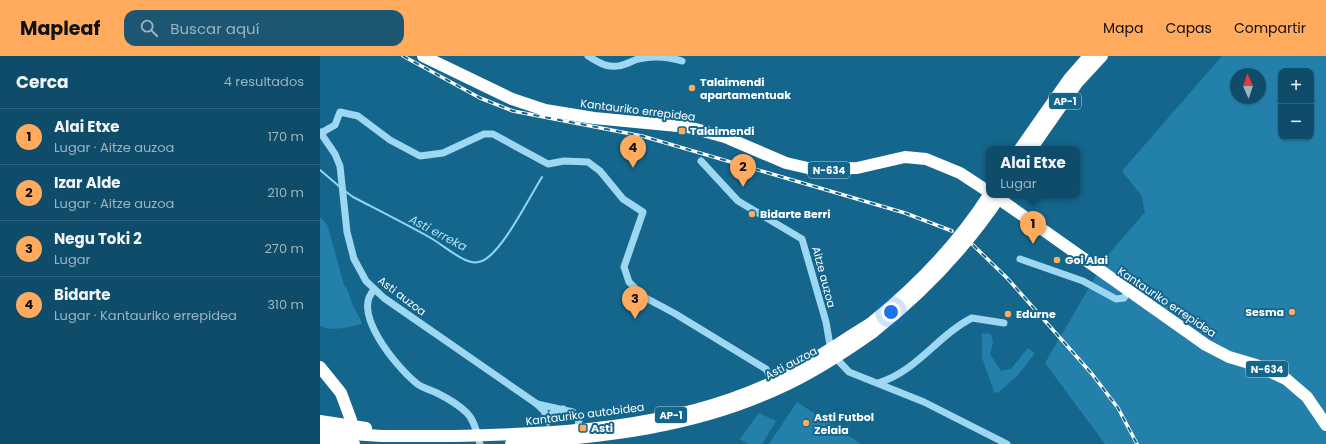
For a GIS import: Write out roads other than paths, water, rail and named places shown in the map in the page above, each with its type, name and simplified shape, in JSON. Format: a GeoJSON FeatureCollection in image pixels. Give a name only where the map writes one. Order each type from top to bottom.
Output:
{"type":"FeatureCollection","features":[{"type":"Feature","properties":{"kind":"highway","name":"Kantauriko errepidea"},"geometry":{"type":"LineString","coordinates":[[423,56],[512,99],[550,111],[594,118],[688,127],[725,137],[786,163],[812,169],[857,168],[905,157],[926,159],[946,166],[977,184],[986,192]]}},
{"type":"Feature","properties":{"kind":"highway","name":"AP-1"},"geometry":{"type":"LineString","coordinates":[[1022,146],[1069,79],[1089,56]]}},
{"type":"Feature","properties":{"kind":"highway","name":"AP-1"},"geometry":{"type":"LineString","coordinates":[[1034,146],[1077,83],[1102,56]]}},
{"type":"Feature","properties":{"kind":"highway","name":"Kantauriko autobidea"},"geometry":{"type":"LineString","coordinates":[[511,444],[590,437],[682,422],[728,409],[777,389],[816,369],[871,328],[933,267],[958,238],[986,198]]}},
{"type":"Feature","properties":{"kind":"highway","name":"Kantauriko errepidea"},"geometry":{"type":"LineString","coordinates":[[1003,199],[1128,291],[1206,346],[1228,357],[1256,365],[1286,379],[1307,397],[1326,425]]}},
{"type":"Feature","properties":{"kind":"highway","name":"Kantauriko autobidea"},"geometry":{"type":"LineString","coordinates":[[320,432],[415,436],[528,434],[597,428],[632,423],[715,404],[763,386],[798,369],[897,313],[947,266],[1003,199]]}},
{"type":"Feature","properties":{"kind":"highway"},"geometry":{"type":"LineString","coordinates":[[320,367],[341,393],[348,408],[351,420]]}},
{"type":"Feature","properties":{"kind":"highway"},"geometry":{"type":"LineString","coordinates":[[320,421],[415,436]]}},
{"type":"Feature","properties":{"kind":"highway"},"geometry":{"type":"LineString","coordinates":[[320,442],[354,444]]}},
{"type":"Feature","properties":{"kind":"street"},"geometry":{"type":"LineString","coordinates":[[588,56],[604,65],[612,66],[624,66],[637,60],[648,58],[673,58],[682,61]]}},
{"type":"Feature","properties":{"kind":"street"},"geometry":{"type":"LineString","coordinates":[[320,132],[336,124],[340,112],[358,116],[390,140],[420,156],[443,153],[484,134],[493,134],[548,164],[564,161],[588,162],[600,171],[623,199],[643,212],[624,267],[629,282],[644,297],[674,313],[766,369],[774,385]]}},
{"type":"Feature","properties":{"kind":"street","name":"Asti auzoa"},"geometry":{"type":"LineString","coordinates":[[320,132],[337,157],[342,180],[351,251],[361,274],[374,290],[537,404],[544,411],[548,421]]}},
{"type":"Feature","properties":{"kind":"street","name":"Aitze auzoa"},"geometry":{"type":"LineString","coordinates":[[701,161],[738,201],[802,239],[826,322],[832,353]]}},
{"type":"Feature","properties":{"kind":"street"},"geometry":{"type":"LineString","coordinates":[[1020,259],[1083,281],[1116,299],[1124,298],[1128,291]]}},
{"type":"Feature","properties":{"kind":"street"},"geometry":{"type":"LineString","coordinates":[[374,290],[368,299],[369,311],[372,326],[380,341],[416,383],[445,397],[467,414],[472,421],[480,444]]}},
{"type":"Feature","properties":{"kind":"street"},"geometry":{"type":"LineString","coordinates":[[878,383],[892,378],[908,368],[954,329],[972,318],[1004,323]]}},
{"type":"Feature","properties":{"kind":"street","name":"Asti auzoa"},"geometry":{"type":"LineString","coordinates":[[591,431],[627,428],[682,417],[737,400],[774,385],[832,353],[849,372],[924,402],[1006,444]]}},
{"type":"Feature","properties":{"kind":"street","name":"Asti auzoa"},"geometry":{"type":"LineString","coordinates":[[537,404],[563,409]]}},
{"type":"Feature","properties":{"kind":"street"},"geometry":{"type":"LineString","coordinates":[[563,409],[573,412],[591,431],[576,433],[563,440],[557,439],[549,430],[548,421],[552,414],[563,409]]}},
{"type":"Feature","properties":{"kind":"street"},"geometry":{"type":"LineString","coordinates":[[579,420],[576,433],[583,444],[591,431]]}},
{"type":"Feature","properties":{"kind":"waterway","name":"Asti erreka"},"geometry":{"type":"LineString","coordinates":[[320,170],[340,187]]}},
{"type":"Feature","properties":{"kind":"waterway","name":"Asti erreka"},"geometry":{"type":"LineString","coordinates":[[345,191],[353,197],[429,237],[463,259],[470,262],[477,262],[490,256],[507,236],[542,177]]}},
{"type":"Feature","properties":{"kind":"railway"},"geometry":{"type":"LineString","coordinates":[[403,56],[480,98],[513,111],[642,136],[905,213],[952,231]]}},
{"type":"Feature","properties":{"kind":"railway"},"geometry":{"type":"LineString","coordinates":[[973,245],[1007,278],[1092,374],[1118,408],[1137,444]]}},
{"type":"Feature","properties":{"kind":"place","name":"Talaimendi apartamentuak"},"geometry":{"type":"Point","coordinates":[692,88]}},
{"type":"Feature","properties":{"kind":"place","name":"Talaimendi"},"geometry":{"type":"Point","coordinates":[682,131]}},
{"type":"Feature","properties":{"kind":"place","name":"Bidarte"},"geometry":{"type":"Point","coordinates":[633,168]}},
{"type":"Feature","properties":{"kind":"place","name":"Izar Alde"},"geometry":{"type":"Point","coordinates":[743,187]}},
{"type":"Feature","properties":{"kind":"place","name":"Bidarte Berri"},"geometry":{"type":"Point","coordinates":[752,214]}},
{"type":"Feature","properties":{"kind":"place","name":"Alai Etxe"},"geometry":{"type":"Point","coordinates":[1033,244]}},
{"type":"Feature","properties":{"kind":"place","name":"Goi Alai"},"geometry":{"type":"Point","coordinates":[1057,260]}},
{"type":"Feature","properties":{"kind":"place","name":"Sesma"},"geometry":{"type":"Point","coordinates":[1292,312]}},
{"type":"Feature","properties":{"kind":"place","name":"Edurne"},"geometry":{"type":"Point","coordinates":[1008,314]}},
{"type":"Feature","properties":{"kind":"place","name":"Negu Toki 2"},"geometry":{"type":"Point","coordinates":[635,319]}},
{"type":"Feature","properties":{"kind":"place","name":"Asti Futbol Zelaia"},"geometry":{"type":"Point","coordinates":[806,423]}},
{"type":"Feature","properties":{"kind":"place","name":"Asti"},"geometry":{"type":"Point","coordinates":[583,428]}}]}
